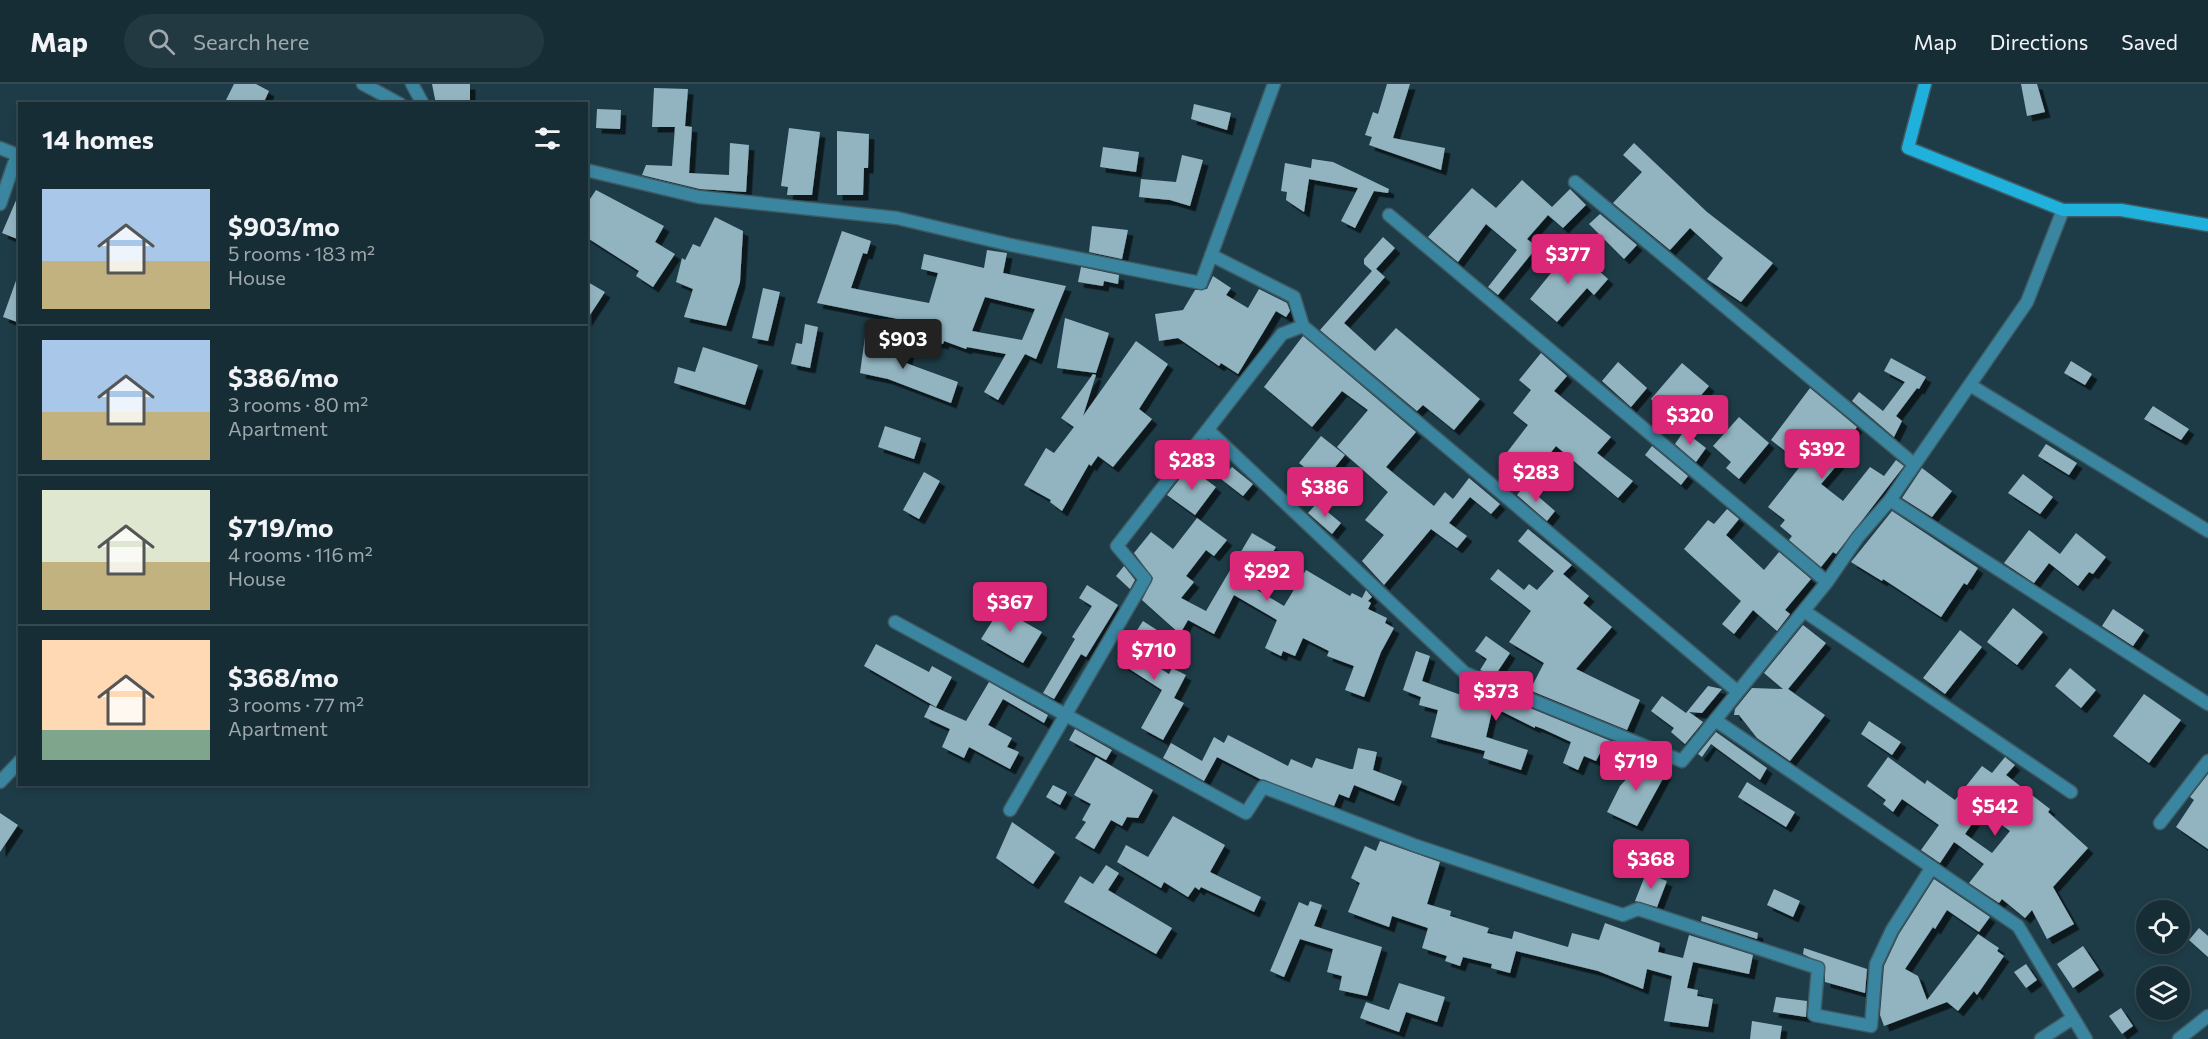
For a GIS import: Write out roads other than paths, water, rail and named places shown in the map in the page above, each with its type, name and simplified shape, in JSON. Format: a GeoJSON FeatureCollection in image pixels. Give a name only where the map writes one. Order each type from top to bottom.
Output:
{"type":"FeatureCollection","features":[{"type":"Feature","properties":{"kind":"street"},"geometry":{"type":"LineString","coordinates":[[363,84],[396,102]]}},
{"type":"Feature","properties":{"kind":"street"},"geometry":{"type":"LineString","coordinates":[[412,84],[422,102]]}},
{"type":"Feature","properties":{"kind":"street"},"geometry":{"type":"LineString","coordinates":[[588,170],[699,197],[897,218],[1011,245],[1201,283],[1274,84]]}},
{"type":"Feature","properties":{"kind":"street"},"geometry":{"type":"LineString","coordinates":[[1925,84],[1908,148],[2063,210],[2121,210],[2208,225]]}},
{"type":"Feature","properties":{"kind":"street"},"geometry":{"type":"LineString","coordinates":[[0,148],[18,156],[0,204]]}},
{"type":"Feature","properties":{"kind":"street"},"geometry":{"type":"LineString","coordinates":[[1575,183],[1914,464]]}},
{"type":"Feature","properties":{"kind":"street"},"geometry":{"type":"LineString","coordinates":[[1208,430],[1465,673],[1682,761],[1804,611],[1851,546],[1890,500],[1970,385],[2027,302],[2063,210]]}},
{"type":"Feature","properties":{"kind":"street"},"geometry":{"type":"LineString","coordinates":[[1389,215],[1827,582]]}},
{"type":"Feature","properties":{"kind":"street"},"geometry":{"type":"LineString","coordinates":[[1211,255],[1294,297],[1302,326],[1738,692]]}},
{"type":"Feature","properties":{"kind":"street"},"geometry":{"type":"LineString","coordinates":[[1010,810],[1145,579],[1117,546],[1282,334],[1302,326]]}},
{"type":"Feature","properties":{"kind":"street"},"geometry":{"type":"LineString","coordinates":[[1970,385],[2208,531]]}},
{"type":"Feature","properties":{"kind":"street"},"geometry":{"type":"LineString","coordinates":[[1890,500],[2208,704]]}},
{"type":"Feature","properties":{"kind":"street"},"geometry":{"type":"LineString","coordinates":[[1804,611],[2071,792]]}},
{"type":"Feature","properties":{"kind":"street"},"geometry":{"type":"LineString","coordinates":[[895,622],[1246,813],[1263,787],[1414,844],[1623,915],[1638,909],[1818,968],[1814,1016],[1871,1026],[1876,964],[1892,930],[1932,867]]}},
{"type":"Feature","properties":{"kind":"street"},"geometry":{"type":"LineString","coordinates":[[1715,720],[2018,926],[2086,1039]]}},
{"type":"Feature","properties":{"kind":"street"},"geometry":{"type":"LineString","coordinates":[[2160,823],[2208,761]]}},
{"type":"Feature","properties":{"kind":"street"},"geometry":{"type":"LineString","coordinates":[[0,782],[18,763]]}},
{"type":"Feature","properties":{"kind":"street"},"geometry":{"type":"LineString","coordinates":[[2179,1039],[2208,1016]]}},
{"type":"Feature","properties":{"kind":"street"},"geometry":{"type":"LineString","coordinates":[[2041,1039],[2073,1018]]}}]}
